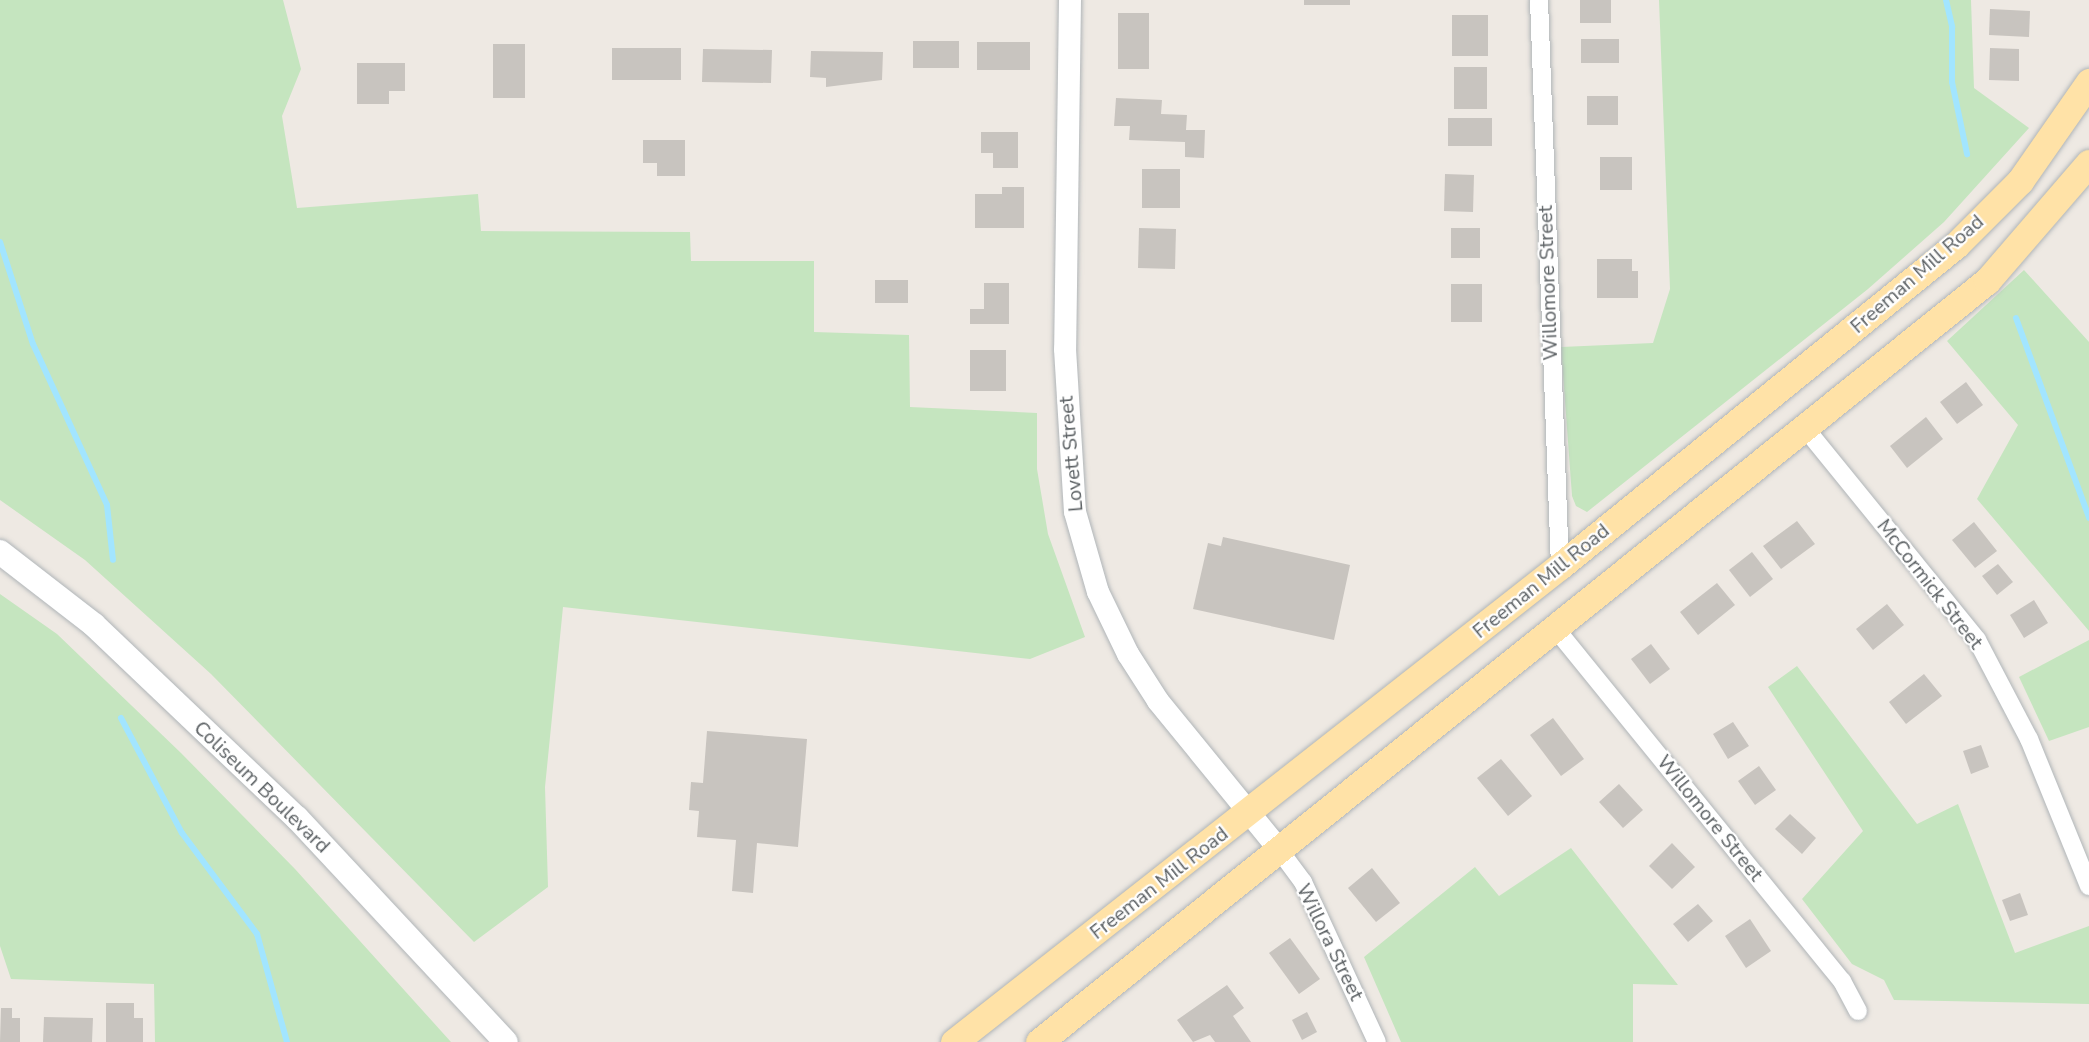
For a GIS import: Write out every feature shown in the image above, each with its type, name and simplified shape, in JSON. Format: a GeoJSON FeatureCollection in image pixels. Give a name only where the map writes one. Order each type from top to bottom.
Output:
{"type":"FeatureCollection","features":[{"type":"Feature","properties":{"kind":"main road","name":"Freeman Mill Road"},"geometry":{"type":"LineString","coordinates":[[954,1042],[1248,814],[1560,566],[1956,245],[2020,180],[2089,82]]}},
{"type":"Feature","properties":{"kind":"main road"},"geometry":{"type":"LineString","coordinates":[[1039,1042],[1276,847],[1555,628],[1987,281],[2089,163]]}},
{"type":"Feature","properties":{"kind":"main road","name":"Coliseum Boulevard"},"geometry":{"type":"LineString","coordinates":[[0,552],[94,625],[297,818],[506,1042]]}},
{"type":"Feature","properties":{"kind":"street","name":"Lovett Street"},"geometry":{"type":"LineString","coordinates":[[1070,0],[1065,382],[1075,512],[1098,592],[1128,654],[1248,814],[1276,847]]}},
{"type":"Feature","properties":{"kind":"street","name":"Willomore Street"},"geometry":{"type":"LineString","coordinates":[[1539,0],[1560,566]]}},
{"type":"Feature","properties":{"kind":"street","name":"McCormick Street"},"geometry":{"type":"LineString","coordinates":[[1805,428],[1977,640],[2029,740],[2089,886]]}},
{"type":"Feature","properties":{"kind":"street","name":"Willomore Street"},"geometry":{"type":"LineString","coordinates":[[1555,628],[1842,981],[1858,1011]]}},
{"type":"Feature","properties":{"kind":"street","name":"Willora Street"},"geometry":{"type":"LineString","coordinates":[[1276,847],[1303,882],[1377,1042]]}},
{"type":"Feature","properties":{"kind":"green space"},"geometry":{"type":"Polygon","coordinates":[[[0,0],[283,0],[301,69],[282,116],[297,208],[478,194],[481,231],[690,232],[691,261],[814,261],[814,332],[909,335],[910,407],[1037,413],[1037,469],[1048,534],[1085,637],[1030,659],[563,607],[545,787],[548,887],[474,942],[211,674],[85,560],[0,500],[0,0]]]}},
{"type":"Feature","properties":{"kind":"green space"},"geometry":{"type":"Polygon","coordinates":[[[1659,0],[1971,0],[1974,88],[2029,128],[1944,222],[1868,289],[1587,512],[1576,506],[1572,496],[1561,347],[1653,343],[1670,289],[1659,0]]]}},
{"type":"Feature","properties":{"kind":"green space"},"geometry":{"type":"Polygon","coordinates":[[[2024,270],[2089,342],[2089,631],[1977,499],[2018,425],[1947,341],[2024,270]]]}},
{"type":"Feature","properties":{"kind":"green space"},"geometry":{"type":"Polygon","coordinates":[[[0,594],[57,634],[181,753],[295,869],[451,1042],[155,1042],[154,984],[11,979],[0,946],[0,594]]]}},
{"type":"Feature","properties":{"kind":"green space"},"geometry":{"type":"Polygon","coordinates":[[[2089,640],[2089,727],[2049,741],[2019,677],[2089,640]]]}},
{"type":"Feature","properties":{"kind":"green space"},"geometry":{"type":"Polygon","coordinates":[[[1797,666],[1917,824],[1958,804],[2015,953],[2089,926],[2089,1004],[1894,1000],[1884,980],[1852,964],[1802,899],[1863,831],[1768,687],[1797,666]]]}},
{"type":"Feature","properties":{"kind":"green space"},"geometry":{"type":"Polygon","coordinates":[[[1571,848],[1678,985],[1633,984],[1633,1042],[1401,1042],[1364,957],[1475,867],[1499,896],[1571,848]]]}},
{"type":"Feature","properties":{"kind":"building"},"geometry":{"type":"Polygon","coordinates":[[[1304,0],[1350,0],[1350,5],[1304,5],[1304,0]]]}},
{"type":"Feature","properties":{"kind":"building"},"geometry":{"type":"Polygon","coordinates":[[[1580,0],[1611,0],[1611,23],[1580,23],[1580,0]]]}},
{"type":"Feature","properties":{"kind":"building"},"geometry":{"type":"Polygon","coordinates":[[[1990,9],[2030,11],[2029,37],[1989,35],[1990,9]]]}},
{"type":"Feature","properties":{"kind":"building"},"geometry":{"type":"Polygon","coordinates":[[[1118,13],[1149,13],[1149,69],[1118,69],[1118,13]]]}},
{"type":"Feature","properties":{"kind":"building"},"geometry":{"type":"Polygon","coordinates":[[[1452,15],[1488,15],[1488,56],[1452,56],[1452,15]]]}},
{"type":"Feature","properties":{"kind":"building"},"geometry":{"type":"Polygon","coordinates":[[[1581,39],[1619,39],[1619,63],[1581,63],[1581,39]]]}},
{"type":"Feature","properties":{"kind":"building"},"geometry":{"type":"Polygon","coordinates":[[[913,41],[959,41],[959,68],[913,68],[913,41]]]}},
{"type":"Feature","properties":{"kind":"building"},"geometry":{"type":"Polygon","coordinates":[[[977,42],[1030,42],[1030,70],[977,70],[977,42]]]}},
{"type":"Feature","properties":{"kind":"building"},"geometry":{"type":"Polygon","coordinates":[[[493,44],[525,44],[525,98],[493,98],[493,44]]]}},
{"type":"Feature","properties":{"kind":"building"},"geometry":{"type":"Polygon","coordinates":[[[612,48],[681,48],[681,80],[612,80],[612,48]]]}},
{"type":"Feature","properties":{"kind":"building"},"geometry":{"type":"Polygon","coordinates":[[[1990,48],[2019,49],[2019,81],[1989,80],[1990,48]]]}},
{"type":"Feature","properties":{"kind":"building"},"geometry":{"type":"Polygon","coordinates":[[[703,49],[772,50],[771,83],[702,82],[703,49]]]}},
{"type":"Feature","properties":{"kind":"building"},"geometry":{"type":"Polygon","coordinates":[[[811,51],[883,52],[882,80],[826,87],[826,78],[810,77],[811,51]]]}},
{"type":"Feature","properties":{"kind":"building"},"geometry":{"type":"Polygon","coordinates":[[[357,63],[405,63],[405,91],[389,91],[389,104],[357,104],[357,63]]]}},
{"type":"Feature","properties":{"kind":"building"},"geometry":{"type":"Polygon","coordinates":[[[1454,67],[1487,67],[1487,109],[1454,109],[1454,67]]]}},
{"type":"Feature","properties":{"kind":"building"},"geometry":{"type":"Polygon","coordinates":[[[1587,96],[1618,96],[1618,125],[1587,125],[1587,96]]]}},
{"type":"Feature","properties":{"kind":"building"},"geometry":{"type":"Polygon","coordinates":[[[1116,98],[1162,100],[1161,114],[1187,115],[1186,130],[1205,130],[1204,158],[1185,157],[1185,142],[1129,140],[1130,126],[1114,126],[1116,98]]]}},
{"type":"Feature","properties":{"kind":"building"},"geometry":{"type":"Polygon","coordinates":[[[1448,118],[1492,118],[1492,146],[1448,146],[1448,118]]]}},
{"type":"Feature","properties":{"kind":"building"},"geometry":{"type":"Polygon","coordinates":[[[981,132],[1018,132],[1018,168],[993,168],[993,153],[981,153],[981,132]]]}},
{"type":"Feature","properties":{"kind":"building"},"geometry":{"type":"Polygon","coordinates":[[[643,140],[685,140],[685,176],[657,176],[657,163],[643,163],[643,140]]]}},
{"type":"Feature","properties":{"kind":"building"},"geometry":{"type":"Polygon","coordinates":[[[1600,157],[1632,157],[1632,190],[1600,190],[1600,157]]]}},
{"type":"Feature","properties":{"kind":"building"},"geometry":{"type":"Polygon","coordinates":[[[1142,169],[1180,169],[1180,208],[1142,208],[1142,169]]]}},
{"type":"Feature","properties":{"kind":"building"},"geometry":{"type":"Polygon","coordinates":[[[1445,174],[1474,175],[1473,212],[1444,211],[1445,174]]]}},
{"type":"Feature","properties":{"kind":"building"},"geometry":{"type":"Polygon","coordinates":[[[1002,187],[1024,187],[1024,228],[975,228],[975,194],[1002,194],[1002,187]]]}},
{"type":"Feature","properties":{"kind":"building"},"geometry":{"type":"Polygon","coordinates":[[[1139,228],[1176,229],[1175,269],[1138,268],[1139,228]]]}},
{"type":"Feature","properties":{"kind":"building"},"geometry":{"type":"Polygon","coordinates":[[[1451,228],[1480,228],[1480,258],[1451,258],[1451,228]]]}},
{"type":"Feature","properties":{"kind":"building"},"geometry":{"type":"Polygon","coordinates":[[[1597,259],[1632,259],[1632,271],[1638,271],[1638,298],[1597,298],[1597,259]]]}},
{"type":"Feature","properties":{"kind":"building"},"geometry":{"type":"Polygon","coordinates":[[[875,280],[908,280],[908,303],[875,303],[875,280]]]}},
{"type":"Feature","properties":{"kind":"building"},"geometry":{"type":"Polygon","coordinates":[[[984,283],[1009,283],[1009,324],[970,324],[970,309],[984,309],[984,283]]]}},
{"type":"Feature","properties":{"kind":"building"},"geometry":{"type":"Polygon","coordinates":[[[1451,284],[1482,284],[1482,322],[1451,322],[1451,284]]]}},
{"type":"Feature","properties":{"kind":"building"},"geometry":{"type":"Polygon","coordinates":[[[970,350],[1006,350],[1006,391],[970,391],[970,350]]]}},
{"type":"Feature","properties":{"kind":"building"},"geometry":{"type":"Polygon","coordinates":[[[1966,382],[1983,405],[1957,424],[1940,402],[1966,382]]]}},
{"type":"Feature","properties":{"kind":"building"},"geometry":{"type":"Polygon","coordinates":[[[1926,417],[1943,439],[1907,468],[1890,446],[1926,417]]]}},
{"type":"Feature","properties":{"kind":"building"},"geometry":{"type":"Polygon","coordinates":[[[1797,521],[1815,544],[1781,569],[1763,546],[1797,521]]]}},
{"type":"Feature","properties":{"kind":"building"},"geometry":{"type":"Polygon","coordinates":[[[1974,522],[1997,551],[1975,568],[1952,540],[1974,522]]]}},
{"type":"Feature","properties":{"kind":"building"},"geometry":{"type":"Polygon","coordinates":[[[1223,537],[1350,565],[1334,640],[1193,609],[1208,543],[1221,546],[1223,537]]]}},
{"type":"Feature","properties":{"kind":"building"},"geometry":{"type":"Polygon","coordinates":[[[1752,552],[1773,579],[1750,597],[1729,570],[1752,552]]]}},
{"type":"Feature","properties":{"kind":"building"},"geometry":{"type":"Polygon","coordinates":[[[1998,564],[2013,582],[1997,595],[1982,576],[1998,564]]]}},
{"type":"Feature","properties":{"kind":"building"},"geometry":{"type":"Polygon","coordinates":[[[1717,583],[1735,605],[1698,635],[1680,612],[1717,583]]]}},
{"type":"Feature","properties":{"kind":"building"},"geometry":{"type":"Polygon","coordinates":[[[2034,600],[2048,623],[2024,638],[2010,615],[2034,600]]]}},
{"type":"Feature","properties":{"kind":"building"},"geometry":{"type":"Polygon","coordinates":[[[1887,604],[1904,625],[1873,650],[1856,629],[1887,604]]]}},
{"type":"Feature","properties":{"kind":"building"},"geometry":{"type":"Polygon","coordinates":[[[1651,644],[1670,669],[1650,684],[1631,659],[1651,644]]]}},
{"type":"Feature","properties":{"kind":"building"},"geometry":{"type":"Polygon","coordinates":[[[1924,674],[1942,696],[1906,724],[1889,702],[1924,674]]]}},
{"type":"Feature","properties":{"kind":"building"},"geometry":{"type":"Polygon","coordinates":[[[1553,718],[1584,759],[1561,776],[1530,735],[1553,718]]]}},
{"type":"Feature","properties":{"kind":"building"},"geometry":{"type":"Polygon","coordinates":[[[1733,722],[1749,746],[1728,759],[1713,734],[1733,722]]]}},
{"type":"Feature","properties":{"kind":"building"},"geometry":{"type":"Polygon","coordinates":[[[707,731],[807,739],[798,847],[757,843],[753,893],[732,891],[736,840],[697,837],[699,811],[689,810],[691,782],[703,783],[707,731]]]}},
{"type":"Feature","properties":{"kind":"building"},"geometry":{"type":"Polygon","coordinates":[[[1981,745],[1989,767],[1971,774],[1963,751],[1981,745]]]}},
{"type":"Feature","properties":{"kind":"building"},"geometry":{"type":"Polygon","coordinates":[[[1501,759],[1532,796],[1508,816],[1477,778],[1501,759]]]}},
{"type":"Feature","properties":{"kind":"building"},"geometry":{"type":"Polygon","coordinates":[[[1759,766],[1776,790],[1755,805],[1738,781],[1759,766]]]}},
{"type":"Feature","properties":{"kind":"building"},"geometry":{"type":"Polygon","coordinates":[[[1619,784],[1643,810],[1623,828],[1599,802],[1619,784]]]}},
{"type":"Feature","properties":{"kind":"building"},"geometry":{"type":"Polygon","coordinates":[[[1790,814],[1816,838],[1802,854],[1775,829],[1790,814]]]}},
{"type":"Feature","properties":{"kind":"building"},"geometry":{"type":"Polygon","coordinates":[[[1672,843],[1695,867],[1672,889],[1649,866],[1672,843]]]}},
{"type":"Feature","properties":{"kind":"building"},"geometry":{"type":"Polygon","coordinates":[[[1372,868],[1400,903],[1376,922],[1348,888],[1372,868]]]}},
{"type":"Feature","properties":{"kind":"building"},"geometry":{"type":"Polygon","coordinates":[[[2020,893],[2028,915],[2010,921],[2002,900],[2020,893]]]}},
{"type":"Feature","properties":{"kind":"building"},"geometry":{"type":"Polygon","coordinates":[[[1698,904],[1713,921],[1688,942],[1673,924],[1698,904]]]}},
{"type":"Feature","properties":{"kind":"building"},"geometry":{"type":"Polygon","coordinates":[[[1750,919],[1771,951],[1746,968],[1725,936],[1750,919]]]}},
{"type":"Feature","properties":{"kind":"building"},"geometry":{"type":"Polygon","coordinates":[[[1290,938],[1320,979],[1299,994],[1269,953],[1290,938]]]}},
{"type":"Feature","properties":{"kind":"building"},"geometry":{"type":"Polygon","coordinates":[[[1227,985],[1244,1008],[1233,1016],[1251,1042],[1215,1042],[1210,1035],[1193,1042],[1177,1020],[1227,985]]]}},
{"type":"Feature","properties":{"kind":"building"},"geometry":{"type":"Polygon","coordinates":[[[106,1003],[134,1003],[134,1018],[143,1018],[143,1042],[106,1042],[106,1003]]]}},
{"type":"Feature","properties":{"kind":"building"},"geometry":{"type":"Polygon","coordinates":[[[1,1008],[12,1008],[12,1018],[20,1018],[20,1042],[0,1042],[1,1008]]]}},
{"type":"Feature","properties":{"kind":"building"},"geometry":{"type":"Polygon","coordinates":[[[1307,1012],[1317,1032],[1302,1040],[1292,1020],[1307,1012]]]}},
{"type":"Feature","properties":{"kind":"building"},"geometry":{"type":"Polygon","coordinates":[[[44,1017],[93,1018],[92,1042],[43,1042],[44,1017]]]}},
{"type":"Feature","properties":{"kind":"waterway"},"geometry":{"type":"LineString","coordinates":[[1946,0],[1952,27],[1952,82],[1967,154]]}},
{"type":"Feature","properties":{"kind":"waterway"},"geometry":{"type":"LineString","coordinates":[[0,242],[33,344],[107,505],[113,560]]}},
{"type":"Feature","properties":{"kind":"waterway"},"geometry":{"type":"LineString","coordinates":[[2016,318],[2089,518]]}},
{"type":"Feature","properties":{"kind":"waterway"},"geometry":{"type":"LineString","coordinates":[[121,718],[182,833],[257,934],[287,1042]]}}]}
